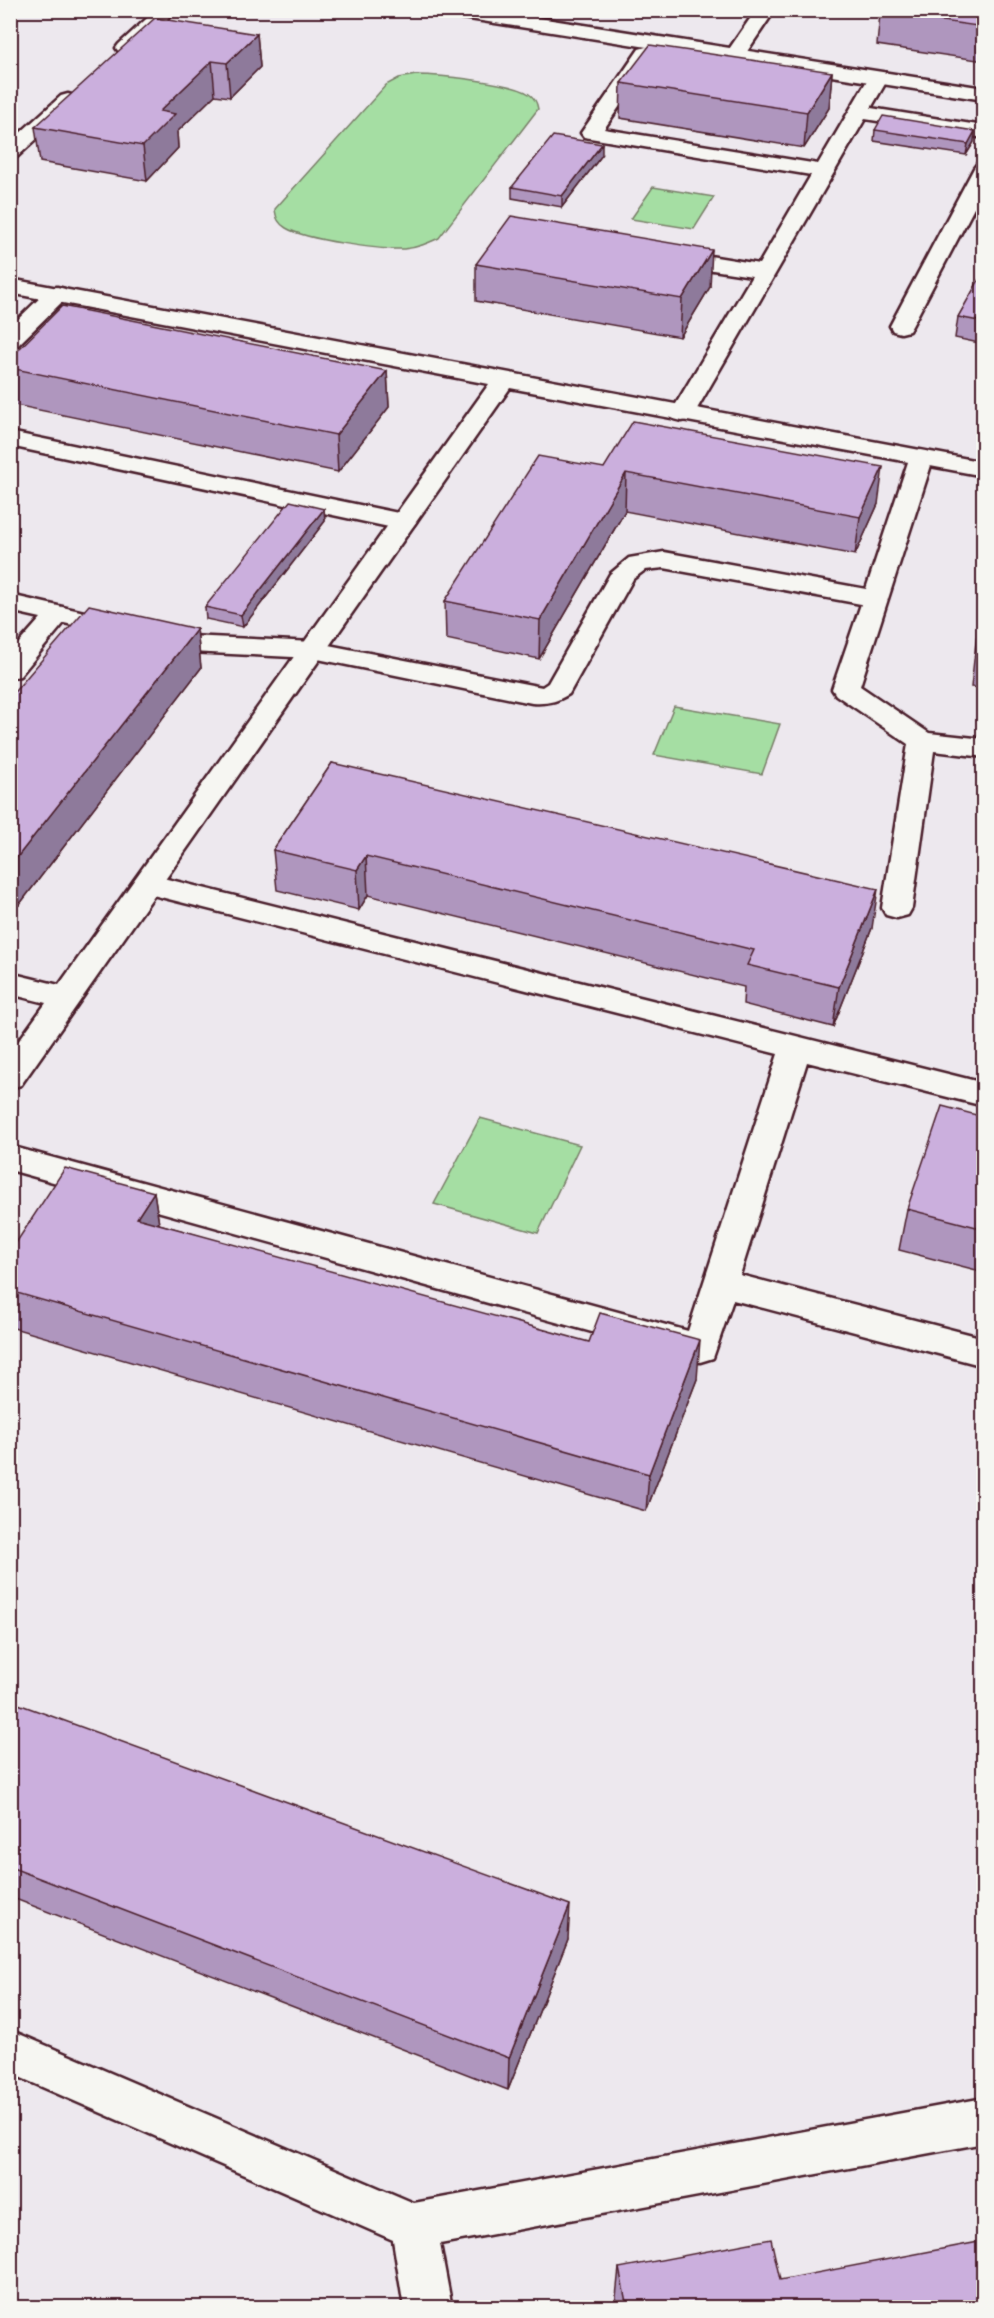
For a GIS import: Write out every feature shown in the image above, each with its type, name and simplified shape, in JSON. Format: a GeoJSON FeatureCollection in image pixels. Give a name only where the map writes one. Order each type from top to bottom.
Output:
{"type":"FeatureCollection","features":[{"type":"Feature","properties":{"kind":"street"},"geometry":{"type":"LineString","coordinates":[[115,58],[167,10]]}},
{"type":"Feature","properties":{"kind":"street"},"geometry":{"type":"LineString","coordinates":[[450,10],[984,94]]}},
{"type":"Feature","properties":{"kind":"street"},"geometry":{"type":"LineString","coordinates":[[735,55],[766,10]]}},
{"type":"Feature","properties":{"kind":"street"},"geometry":{"type":"LineString","coordinates":[[653,42],[591,133],[825,171]]}},
{"type":"Feature","properties":{"kind":"street"},"geometry":{"type":"LineString","coordinates":[[682,414],[879,78]]}},
{"type":"Feature","properties":{"kind":"street"},"geometry":{"type":"LineString","coordinates":[[10,153],[80,90]]}},
{"type":"Feature","properties":{"kind":"street"},"geometry":{"type":"LineString","coordinates":[[859,112],[984,132]]}},
{"type":"Feature","properties":{"kind":"street"},"geometry":{"type":"LineString","coordinates":[[901,326],[984,168]]}},
{"type":"Feature","properties":{"kind":"street"},"geometry":{"type":"LineString","coordinates":[[647,253],[766,272]]}},
{"type":"Feature","properties":{"kind":"street"},"geometry":{"type":"LineString","coordinates":[[10,286],[921,459],[984,469]]}},
{"type":"Feature","properties":{"kind":"street"},"geometry":{"type":"LineString","coordinates":[[10,340],[57,294]]}},
{"type":"Feature","properties":{"kind":"street"},"geometry":{"type":"LineString","coordinates":[[10,1077],[504,380]]}},
{"type":"Feature","properties":{"kind":"street"},"geometry":{"type":"LineString","coordinates":[[10,439],[403,522]]}},
{"type":"Feature","properties":{"kind":"street"},"geometry":{"type":"LineString","coordinates":[[921,459],[846,689],[921,741],[984,748]]}},
{"type":"Feature","properties":{"kind":"street"},"geometry":{"type":"LineString","coordinates":[[10,603],[189,644],[313,651],[532,695],[547,696],[559,688],[623,574],[638,563],[664,560],[876,599]]}},
{"type":"Feature","properties":{"kind":"street"},"geometry":{"type":"LineString","coordinates":[[10,670],[58,614]]}},
{"type":"Feature","properties":{"kind":"street"},"geometry":{"type":"LineString","coordinates":[[897,908],[921,741]]}},
{"type":"Feature","properties":{"kind":"street"},"geometry":{"type":"LineString","coordinates":[[147,884],[984,1095]]}},
{"type":"Feature","properties":{"kind":"street"},"geometry":{"type":"LineString","coordinates":[[10,983],[66,998]]}},
{"type":"Feature","properties":{"kind":"street"},"geometry":{"type":"LineString","coordinates":[[10,1158],[700,1348],[796,1047]]}},
{"type":"Feature","properties":{"kind":"street"},"geometry":{"type":"LineString","coordinates":[[720,1283],[984,1352]]}},
{"type":"Feature","properties":{"kind":"street"},"geometry":{"type":"LineString","coordinates":[[10,2051],[414,2226],[984,2120]]}},
{"type":"Feature","properties":{"kind":"street"},"geometry":{"type":"LineString","coordinates":[[414,2226],[428,2307]]}},
{"type":"Feature","properties":{"kind":"green space"},"geometry":{"type":"Polygon","coordinates":[[[416,75],[457,78],[507,86],[531,96],[538,109],[439,238],[435,240],[409,248],[378,248],[310,236],[281,224],[275,209],[386,85],[399,78],[416,75]]]}},
{"type":"Feature","properties":{"kind":"green space"},"geometry":{"type":"Polygon","coordinates":[[[653,187],[714,197],[694,229],[631,219],[653,187]]]}},
{"type":"Feature","properties":{"kind":"green space"},"geometry":{"type":"Polygon","coordinates":[[[674,706],[780,724],[762,774],[654,755],[674,706]]]}},
{"type":"Feature","properties":{"kind":"green space"},"geometry":{"type":"Polygon","coordinates":[[[480,1118],[580,1145],[538,1233],[434,1204],[480,1118]]]}},
{"type":"Feature","properties":{"kind":"building"},"geometry":{"type":"Polygon","coordinates":[[[881,10],[984,10],[984,27],[880,12],[881,10]]]}},
{"type":"Feature","properties":{"kind":"building"},"geometry":{"type":"Polygon","coordinates":[[[155,18],[257,34],[227,63],[212,61],[160,111],[175,114],[143,146],[35,127],[155,18]]]}},
{"type":"Feature","properties":{"kind":"building"},"geometry":{"type":"Polygon","coordinates":[[[650,45],[832,72],[807,112],[621,83],[650,45]]]}},
{"type":"Feature","properties":{"kind":"building"},"geometry":{"type":"Polygon","coordinates":[[[883,116],[975,131],[968,144],[875,130],[883,116]]]}},
{"type":"Feature","properties":{"kind":"building"},"geometry":{"type":"Polygon","coordinates":[[[553,136],[602,144],[562,196],[512,187],[553,136]]]}},
{"type":"Feature","properties":{"kind":"building"},"geometry":{"type":"Polygon","coordinates":[[[511,216],[712,250],[682,299],[476,264],[511,216]]]}},
{"type":"Feature","properties":{"kind":"building"},"geometry":{"type":"Polygon","coordinates":[[[984,271],[984,322],[958,317],[984,271]]]}},
{"type":"Feature","properties":{"kind":"building"},"geometry":{"type":"Polygon","coordinates":[[[62,306],[387,371],[336,435],[10,368],[10,358],[62,306]]]}},
{"type":"Feature","properties":{"kind":"building"},"geometry":{"type":"Polygon","coordinates":[[[633,421],[883,467],[860,517],[626,473],[540,620],[445,601],[538,456],[604,468],[633,421]]]}},
{"type":"Feature","properties":{"kind":"building"},"geometry":{"type":"Polygon","coordinates":[[[290,501],[324,509],[241,615],[205,607],[290,501]]]}},
{"type":"Feature","properties":{"kind":"building"},"geometry":{"type":"Polygon","coordinates":[[[984,599],[984,649],[978,648],[984,599]]]}},
{"type":"Feature","properties":{"kind":"building"},"geometry":{"type":"Polygon","coordinates":[[[89,605],[197,629],[10,865],[10,697],[89,605]]]}},
{"type":"Feature","properties":{"kind":"building"},"geometry":{"type":"Polygon","coordinates":[[[332,763],[878,889],[839,987],[747,965],[754,950],[366,856],[357,870],[273,850],[332,763]]]}},
{"type":"Feature","properties":{"kind":"building"},"geometry":{"type":"Polygon","coordinates":[[[942,1106],[984,1117],[984,1229],[907,1209],[942,1106]]]}},
{"type":"Feature","properties":{"kind":"building"},"geometry":{"type":"Polygon","coordinates":[[[65,1168],[154,1192],[137,1218],[589,1342],[600,1313],[700,1340],[649,1474],[10,1291],[10,1252],[65,1168]]]}},
{"type":"Feature","properties":{"kind":"building"},"geometry":{"type":"Polygon","coordinates":[[[10,1701],[570,1905],[509,2058],[10,1867],[10,1701]]]}},
{"type":"Feature","properties":{"kind":"building"},"geometry":{"type":"Polygon","coordinates":[[[771,2239],[780,2280],[984,2241],[984,2307],[627,2307],[619,2268],[771,2239]]]}}]}
